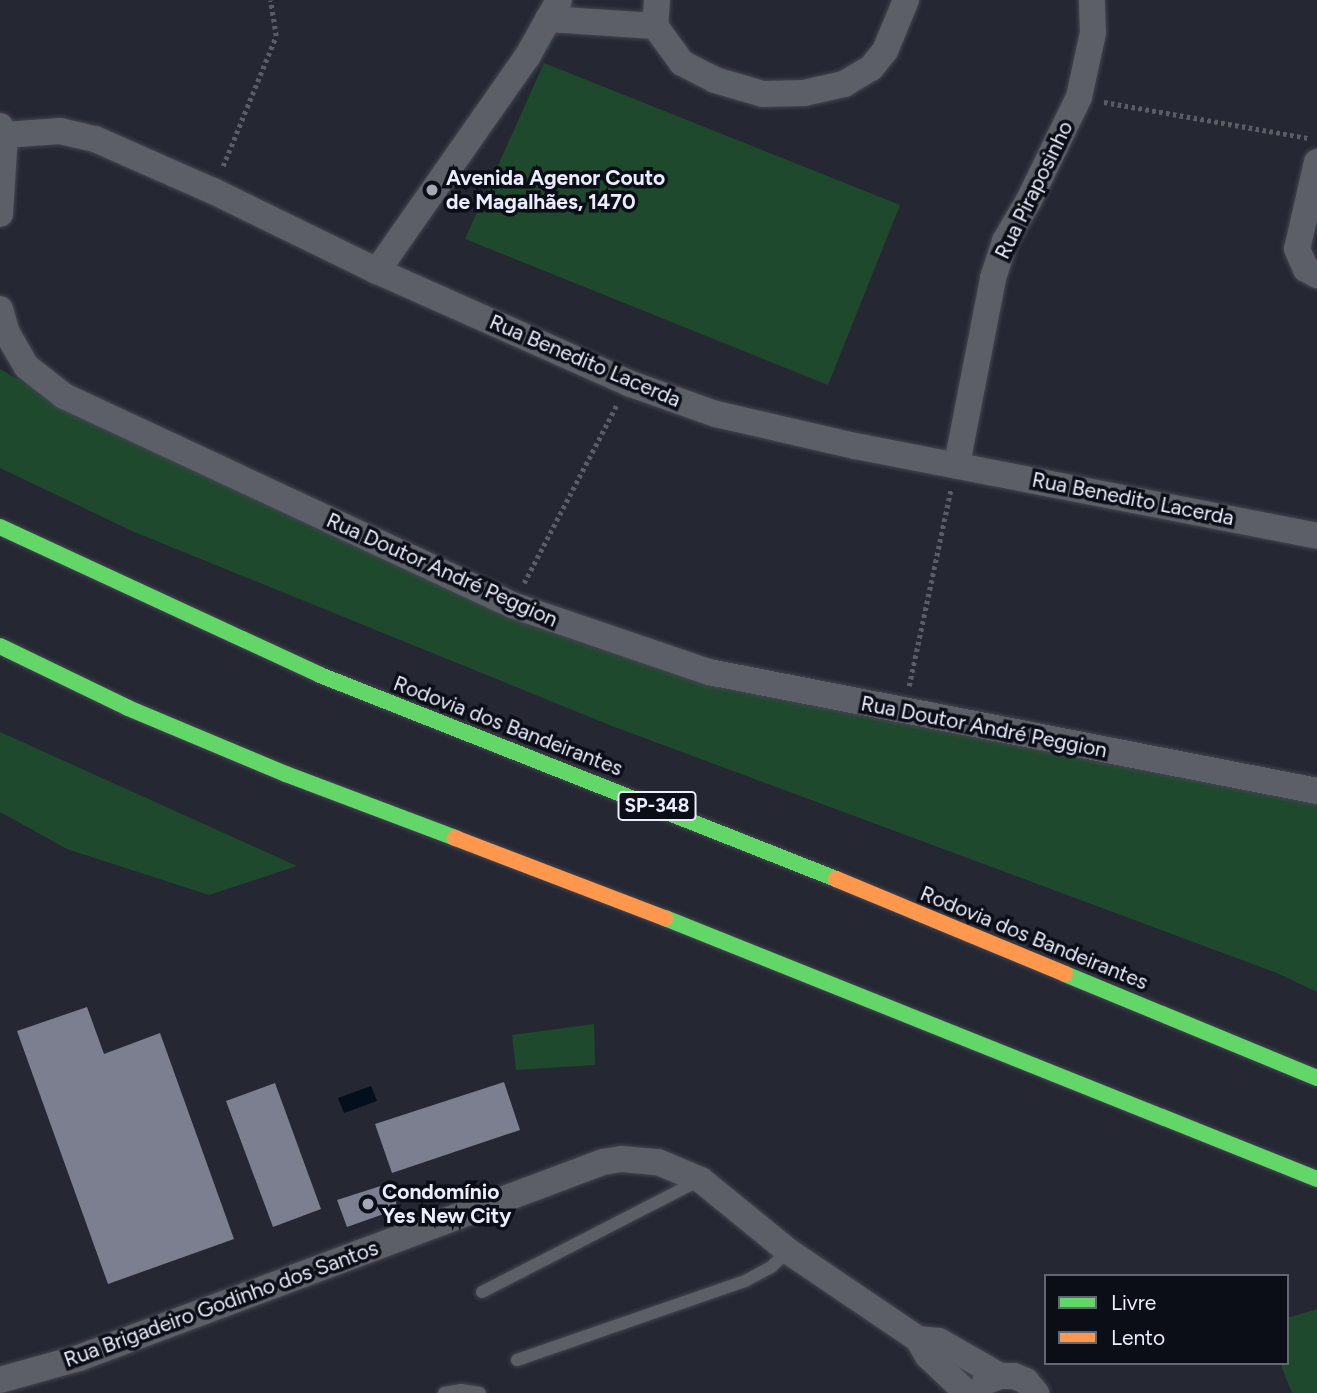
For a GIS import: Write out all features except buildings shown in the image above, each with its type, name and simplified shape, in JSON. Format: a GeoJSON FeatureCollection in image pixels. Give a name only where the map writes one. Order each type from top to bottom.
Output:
{"type":"FeatureCollection","features":[{"type":"Feature","properties":{"kind":"highway","name":"Rodovia dos Bandeirantes"},"geometry":{"type":"LineString","coordinates":[[0,527],[320,675],[680,815],[1317,1077]]}},
{"type":"Feature","properties":{"kind":"highway"},"geometry":{"type":"LineString","coordinates":[[0,646],[128,708],[286,774],[637,907],[1317,1180]]}},
{"type":"Feature","properties":{"kind":"street"},"geometry":{"type":"LineString","coordinates":[[377,271],[527,57],[553,10],[656,13],[682,63],[715,80],[763,94],[804,93],[844,84],[871,68],[885,51],[906,0]]}},
{"type":"Feature","properties":{"kind":"street","name":"Rua Piraposinho"},"geometry":{"type":"LineString","coordinates":[[957,464],[993,278],[1005,241],[1029,200],[1079,97],[1093,33],[1092,0]]}},
{"type":"Feature","properties":{"kind":"street","name":"Rua Benedito Lacerda"},"geometry":{"type":"LineString","coordinates":[[2,131],[60,131],[95,139],[213,191],[377,271],[628,383],[716,414],[855,446],[1317,536]]}},
{"type":"Feature","properties":{"kind":"street"},"geometry":{"type":"LineString","coordinates":[[0,214],[2,131]]}},
{"type":"Feature","properties":{"kind":"street"},"geometry":{"type":"LineString","coordinates":[[1317,162],[1297,249],[1306,269],[1317,275]]}},
{"type":"Feature","properties":{"kind":"street","name":"Rua Doutor André Peggion"},"geometry":{"type":"LineString","coordinates":[[0,309],[7,333],[27,367],[64,396],[512,605],[709,672],[1317,791]]}},
{"type":"Feature","properties":{"kind":"street","name":"Rua Brigadeiro Godinho dos Santos"},"geometry":{"type":"LineString","coordinates":[[0,1380],[79,1358],[603,1162],[621,1159],[657,1163],[701,1180],[788,1251],[918,1339],[928,1356],[967,1393]]}},
{"type":"Feature","properties":{"kind":"street","name":"Rua Brigadeiro Godinho dos Santos"},"geometry":{"type":"LineString","coordinates":[[918,1339],[939,1341],[1000,1376],[1026,1381],[1038,1392]]}},
{"type":"Feature","properties":{"kind":"street"},"geometry":{"type":"LineString","coordinates":[[974,1393],[987,1380],[1000,1376]]}},
{"type":"Feature","properties":{"kind":"lane"},"geometry":{"type":"LineString","coordinates":[[482,1292],[701,1180]]}},
{"type":"Feature","properties":{"kind":"lane"},"geometry":{"type":"LineString","coordinates":[[517,1360],[746,1281],[771,1267],[788,1251]]}},
{"type":"Feature","properties":{"kind":"lane"},"geometry":{"type":"LineString","coordinates":[[444,1393],[461,1390],[480,1393]]}},
{"type":"Feature","properties":{"kind":"path"},"geometry":{"type":"LineString","coordinates":[[213,191],[276,36],[270,0]]}},
{"type":"Feature","properties":{"kind":"path"},"geometry":{"type":"LineString","coordinates":[[1079,97],[1317,139]]}},
{"type":"Feature","properties":{"kind":"path"},"geometry":{"type":"LineString","coordinates":[[512,605],[628,383]]}},
{"type":"Feature","properties":{"kind":"path"},"geometry":{"type":"LineString","coordinates":[[903,712],[957,464]]}},
{"type":"Feature","properties":{"kind":"green space"},"geometry":{"type":"Polygon","coordinates":[[[544,63],[900,205],[828,385],[465,239],[544,63]]]}},
{"type":"Feature","properties":{"kind":"green space"},"geometry":{"type":"Polygon","coordinates":[[[0,369],[75,412],[507,617],[598,649],[711,682],[1317,803],[1317,992],[1277,973],[612,726],[132,531],[0,468],[0,369]]]}},
{"type":"Feature","properties":{"kind":"green space"},"geometry":{"type":"Polygon","coordinates":[[[0,732],[297,866],[209,895],[67,849],[0,812],[0,732]]]}},
{"type":"Feature","properties":{"kind":"green space"},"geometry":{"type":"Polygon","coordinates":[[[594,1024],[595,1065],[516,1070],[512,1035],[594,1024]]]}},
{"type":"Feature","properties":{"kind":"green space"},"geometry":{"type":"Polygon","coordinates":[[[1317,1309],[1317,1393],[1292,1393],[1281,1365],[1289,1365],[1289,1317],[1317,1309]]]}},
{"type":"Feature","properties":{"kind":"water"},"geometry":{"type":"Polygon","coordinates":[[[371,1086],[377,1101],[344,1113],[338,1098],[371,1086]]]}},
{"type":"Feature","properties":{"kind":"traffic: fast"},"geometry":{"type":"LineString","coordinates":[[0,527],[320,675],[836,879]]}},
{"type":"Feature","properties":{"kind":"traffic: fast"},"geometry":{"type":"LineString","coordinates":[[0,646],[128,708],[286,774],[455,838]]}},
{"type":"Feature","properties":{"kind":"traffic: fast"},"geometry":{"type":"LineString","coordinates":[[665,918],[1317,1179]]}},
{"type":"Feature","properties":{"kind":"traffic: fast"},"geometry":{"type":"LineString","coordinates":[[1065,974],[1317,1078]]}},
{"type":"Feature","properties":{"kind":"traffic: slow"},"geometry":{"type":"LineString","coordinates":[[455,838],[665,918]]}},
{"type":"Feature","properties":{"kind":"traffic: slow"},"geometry":{"type":"LineString","coordinates":[[836,879],[1065,974]]}},
{"type":"Feature","properties":{"kind":"place","name":"Avenida Agenor Couto de Magalhães, 1470"},"geometry":{"type":"Point","coordinates":[432,190]}},
{"type":"Feature","properties":{"kind":"place","name":"Condomínio Yes New City"},"geometry":{"type":"Point","coordinates":[368,1204]}}]}
